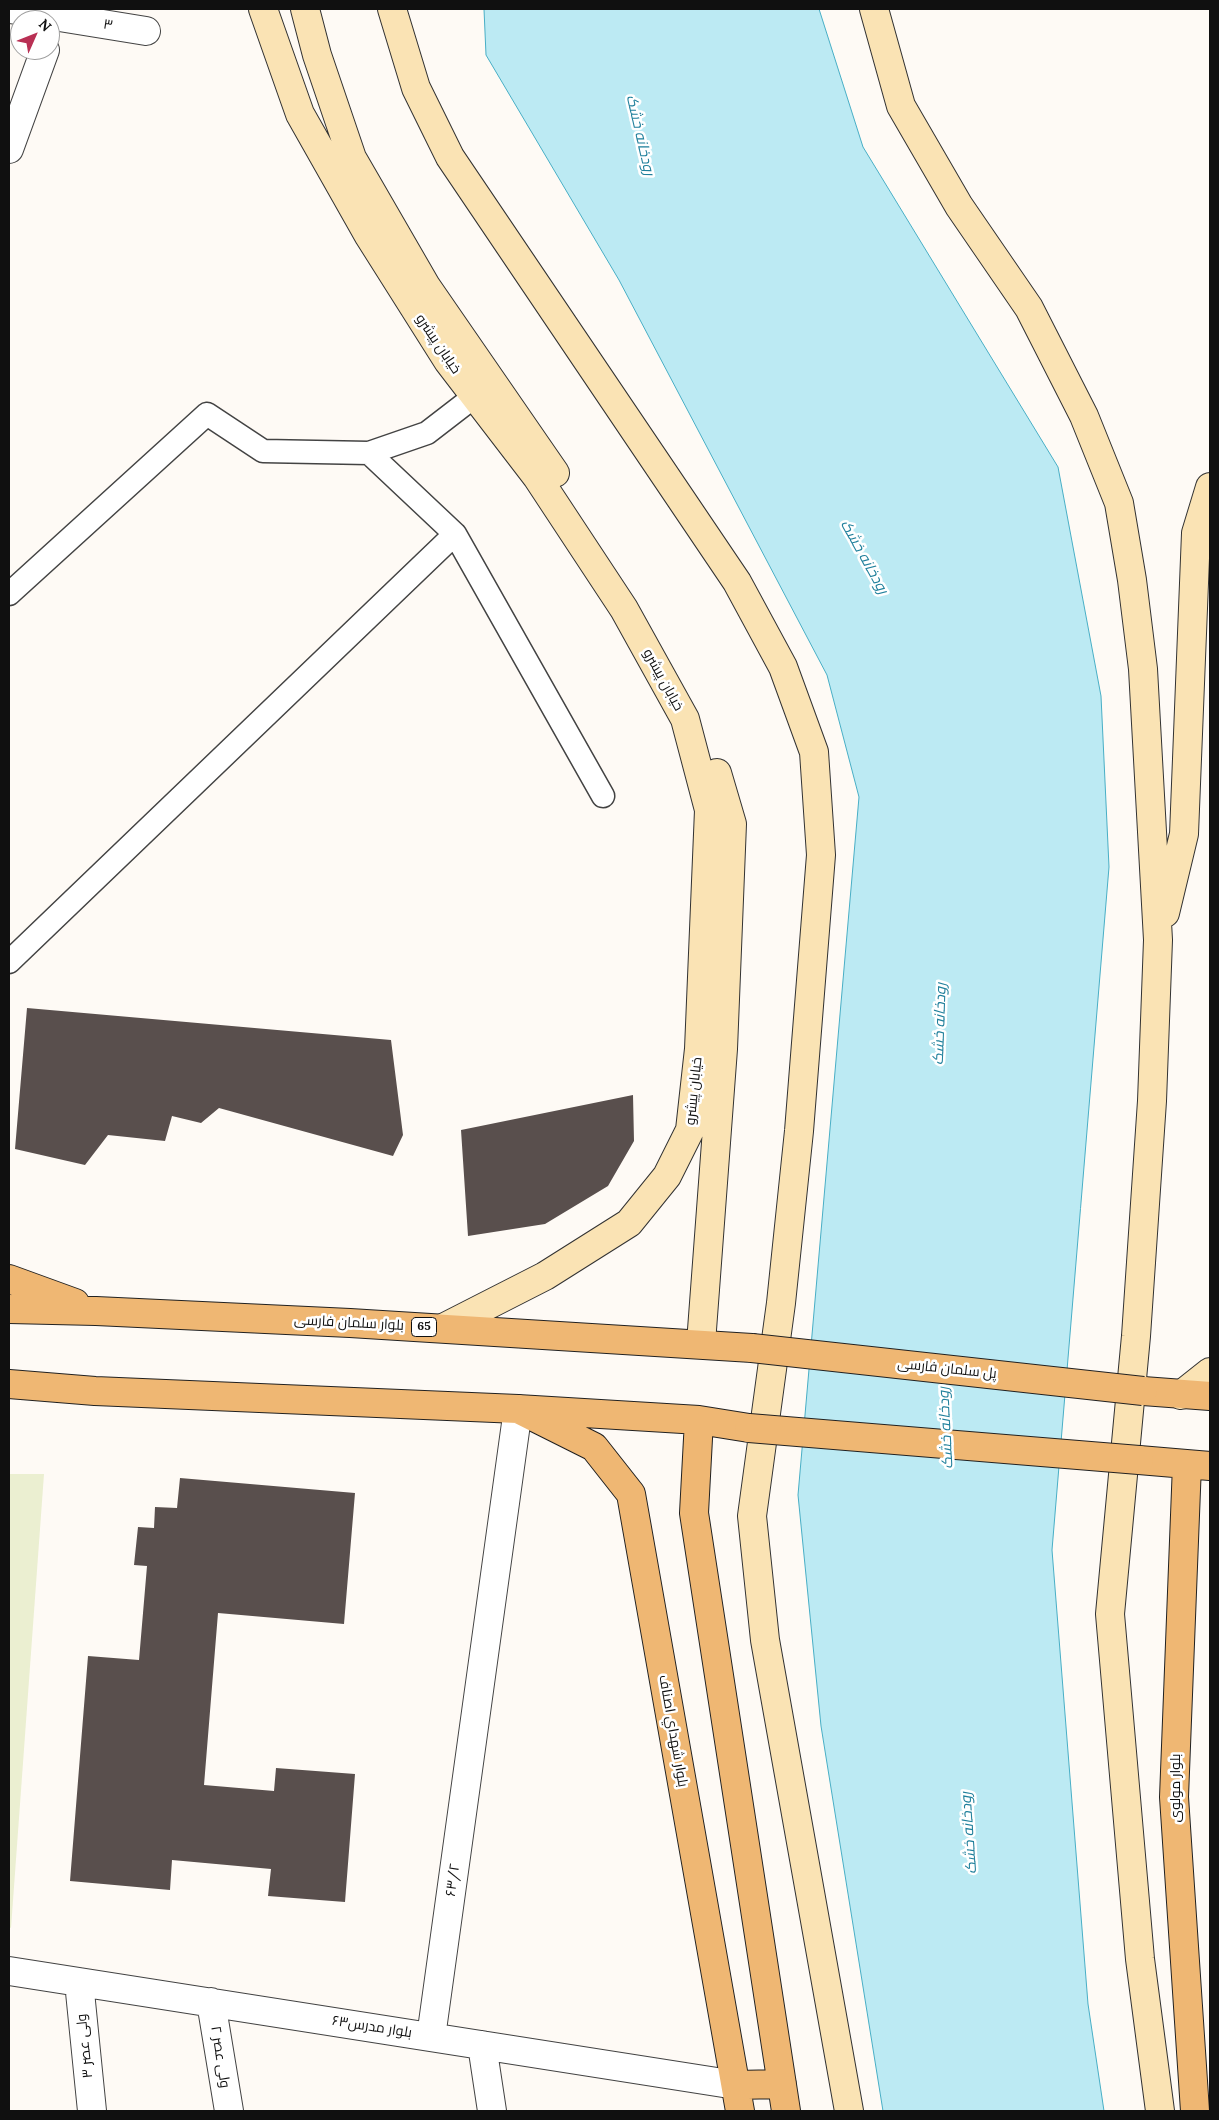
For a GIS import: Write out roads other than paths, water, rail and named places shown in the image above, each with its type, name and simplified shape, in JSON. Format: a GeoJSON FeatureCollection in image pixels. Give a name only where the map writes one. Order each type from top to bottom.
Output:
{"type":"FeatureCollection","features":[{"type":"Feature","properties":{"kind":"main road","name":"خیابان پیشرو"},"geometry":{"type":"LineString","coordinates":[[263,9],[300,114],[369,236],[448,361],[537,477],[624,609],[685,719],[709,810],[699,1049],[690,1130],[667,1176],[629,1222],[545,1276],[443,1328]]}},
{"type":"Feature","properties":{"kind":"main road","name":"خیابان پیشرو"},"geometry":{"type":"LineString","coordinates":[[305,9],[317,55],[352,158],[426,286],[627,579],[696,701],[727,805],[732,824],[723,1039],[701,1343]]}},
{"type":"Feature","properties":{"kind":"main road"},"geometry":{"type":"LineString","coordinates":[[392,9],[416,88],[450,157],[737,582],[783,667],[814,752],[821,855],[799,1131],[781,1303],[752,1516],[765,1640],[849,2111]]}},
{"type":"Feature","properties":{"kind":"main road"},"geometry":{"type":"LineString","coordinates":[[874,9],[901,106],[959,206],[1029,308],[1084,416],[1119,503],[1132,580],[1143,669],[1158,940],[1152,1100],[1137,1326],[1110,1614],[1140,1959],[1160,2111]]}},
{"type":"Feature","properties":{"kind":"main road"},"geometry":{"type":"LineString","coordinates":[[1158,940],[1184,834],[1196,533],[1210,487]]}},
{"type":"Feature","properties":{"kind":"main road","name":"بلوار سلمان فارسی"},"geometry":{"type":"LineString","coordinates":[[9,1279],[96,1311]]}},
{"type":"Feature","properties":{"kind":"main road","name":"بلوار سلمان فارسی"},"geometry":{"type":"LineString","coordinates":[[9,1309],[96,1311],[443,1328],[701,1343],[752,1348]]}},
{"type":"Feature","properties":{"kind":"main road","name":"پل سلمان فارسی"},"geometry":{"type":"LineString","coordinates":[[752,1348],[1181,1395]]}},
{"type":"Feature","properties":{"kind":"main road"},"geometry":{"type":"LineString","coordinates":[[1181,1395],[1210,1372]]}},
{"type":"Feature","properties":{"kind":"main road"},"geometry":{"type":"LineString","coordinates":[[9,1384],[95,1391],[518,1409],[699,1420],[749,1428],[1199,1465]]}},
{"type":"Feature","properties":{"kind":"main road"},"geometry":{"type":"LineString","coordinates":[[9,1403],[95,1391]]}},
{"type":"Feature","properties":{"kind":"main road","name":"65"},"geometry":{"type":"LineString","coordinates":[[1181,1395],[1210,1396]]}},
{"type":"Feature","properties":{"kind":"main road","name":"بلوار شهداي اصناف"},"geometry":{"type":"LineString","coordinates":[[518,1409],[594,1447],[631,1494],[740,2111]]}},
{"type":"Feature","properties":{"kind":"main road"},"geometry":{"type":"LineString","coordinates":[[699,1420],[694,1513],[786,2111]]}},
{"type":"Feature","properties":{"kind":"main road","name":"بلوار مولوی"},"geometry":{"type":"LineString","coordinates":[[1195,2111],[1174,1797],[1187,1507],[1199,1465]]}},
{"type":"Feature","properties":{"kind":"main road"},"geometry":{"type":"LineString","coordinates":[[1187,1507],[1203,1492],[1210,1490]]}},
{"type":"Feature","properties":{"kind":"main road"},"geometry":{"type":"LineString","coordinates":[[736,2085],[782,2084]]}},
{"type":"Feature","properties":{"kind":"street","name":"۳"},"geometry":{"type":"LineString","coordinates":[[60,26],[146,31]]}},
{"type":"Feature","properties":{"kind":"street"},"geometry":{"type":"LineString","coordinates":[[9,149],[41,60]]}},
{"type":"Feature","properties":{"kind":"street","name":"۶۳/۲"},"geometry":{"type":"LineString","coordinates":[[431,2036],[518,1409]]}},
{"type":"Feature","properties":{"kind":"street","name":"بلوار مدرس۶۳"},"geometry":{"type":"LineString","coordinates":[[9,1971],[736,2085]]}},
{"type":"Feature","properties":{"kind":"street","name":"ولی عصر ۳"},"geometry":{"type":"LineString","coordinates":[[78,1982],[92,2111]]}},
{"type":"Feature","properties":{"kind":"street","name":"ولی عصر ۲"},"geometry":{"type":"LineString","coordinates":[[211,2002],[228,2111]]}},
{"type":"Feature","properties":{"kind":"street"},"geometry":{"type":"LineString","coordinates":[[482,2045],[492,2111]]}},
{"type":"Feature","properties":{"kind":"lane"},"geometry":{"type":"LineString","coordinates":[[9,594],[207,414],[263,451],[369,453],[427,433],[475,396]]}},
{"type":"Feature","properties":{"kind":"lane"},"geometry":{"type":"LineString","coordinates":[[369,453],[455,534],[603,796]]}},
{"type":"Feature","properties":{"kind":"lane"},"geometry":{"type":"LineString","coordinates":[[9,962],[455,534]]}},
{"type":"Feature","properties":{"kind":"water","name":"رودخانه خشک"},"geometry":{"type":"Polygon","coordinates":[[[484,9],[819,9],[863,147],[1058,467],[1101,696],[1109,867],[1052,1550],[1088,2004],[1104,2111],[883,2111],[821,1726],[798,1495],[859,797],[827,675],[619,280],[486,55],[484,9]]]}}]}
